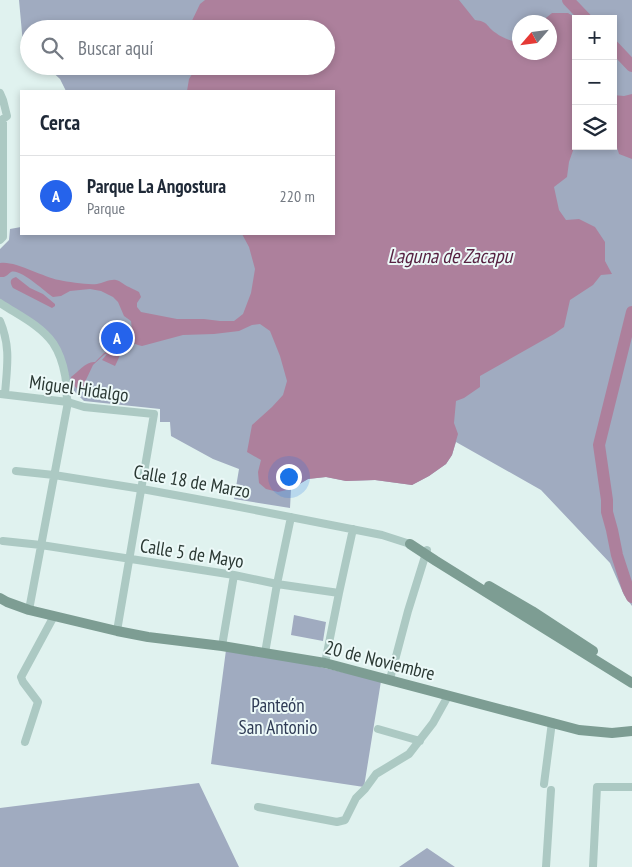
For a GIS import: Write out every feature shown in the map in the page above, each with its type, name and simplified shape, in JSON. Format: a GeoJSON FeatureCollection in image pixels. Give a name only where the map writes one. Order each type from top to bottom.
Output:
{"type":"FeatureCollection","features":[{"type":"Feature","properties":{"kind":"main road","name":"Calle 18 de Marzo"},"geometry":{"type":"LineString","coordinates":[[410,544],[426,552],[632,683]]}},
{"type":"Feature","properties":{"kind":"main road","name":"Calle 18 de Marzo"},"geometry":{"type":"LineString","coordinates":[[426,552],[441,557],[532,611],[632,676]]}},
{"type":"Feature","properties":{"kind":"main road","name":"20 de Noviembre"},"geometry":{"type":"LineString","coordinates":[[0,598],[29,610],[117,631],[325,663],[579,730],[612,733],[632,731]]}},
{"type":"Feature","properties":{"kind":"street"},"geometry":{"type":"LineString","coordinates":[[0,93],[4,100],[7,116],[2,120],[2,238]]}},
{"type":"Feature","properties":{"kind":"street"},"geometry":{"type":"LineString","coordinates":[[0,303],[36,327],[52,342],[66,376],[68,402],[29,610]]}},
{"type":"Feature","properties":{"kind":"street"},"geometry":{"type":"LineString","coordinates":[[0,320],[8,346],[2,394]]}},
{"type":"Feature","properties":{"kind":"street","name":"Miguel Hidalgo"},"geometry":{"type":"LineString","coordinates":[[2,394],[68,402],[84,407],[154,414],[142,489]]}},
{"type":"Feature","properties":{"kind":"street","name":"Calle 18 de Marzo"},"geometry":{"type":"LineString","coordinates":[[16,471],[142,489],[382,535],[410,544]]}},
{"type":"Feature","properties":{"kind":"street"},"geometry":{"type":"LineString","coordinates":[[117,631],[142,489]]}},
{"type":"Feature","properties":{"kind":"street"},"geometry":{"type":"LineString","coordinates":[[265,653],[291,517]]}},
{"type":"Feature","properties":{"kind":"street"},"geometry":{"type":"LineString","coordinates":[[325,663],[353,530]]}},
{"type":"Feature","properties":{"kind":"street","name":"Calle 5 de Mayo"},"geometry":{"type":"LineString","coordinates":[[3,541],[41,545],[339,593]]}},
{"type":"Feature","properties":{"kind":"street"},"geometry":{"type":"LineString","coordinates":[[390,680],[426,552]]}},
{"type":"Feature","properties":{"kind":"street"},"geometry":{"type":"LineString","coordinates":[[222,646],[234,575]]}},
{"type":"Feature","properties":{"kind":"street"},"geometry":{"type":"LineString","coordinates":[[25,742],[38,702],[21,677],[54,616]]}},
{"type":"Feature","properties":{"kind":"street"},"geometry":{"type":"LineString","coordinates":[[258,807],[337,822],[345,820],[356,798],[376,774],[409,754],[420,741],[448,696]]}},
{"type":"Feature","properties":{"kind":"street"},"geometry":{"type":"LineString","coordinates":[[546,867],[552,722]]}},
{"type":"Feature","properties":{"kind":"street"},"geometry":{"type":"LineString","coordinates":[[378,729],[420,741]]}},
{"type":"Feature","properties":{"kind":"street"},"geometry":{"type":"LineString","coordinates":[[594,867],[597,787],[632,787]]}},
{"type":"Feature","properties":{"kind":"green space"},"geometry":{"type":"Polygon","coordinates":[[[19,0],[632,0],[632,606],[624,595],[610,563],[541,490],[456,442],[452,455],[446,464],[412,485],[375,480],[346,481],[326,477],[308,479],[291,489],[290,508],[234,499],[239,469],[213,459],[171,436],[170,422],[160,422],[160,409],[84,401],[69,386],[52,341],[0,303],[0,249],[9,240],[10,229],[20,227],[20,235],[335,235],[335,90],[66,90],[56,75],[335,75],[335,20],[21,20],[19,0]]]}},
{"type":"Feature","properties":{"kind":"green space"},"geometry":{"type":"Polygon","coordinates":[[[294,615],[326,622],[323,641],[291,635],[294,615]]]}},
{"type":"Feature","properties":{"kind":"green space","name":"Panteón San Antonio"},"geometry":{"type":"Polygon","coordinates":[[[226,650],[294,661],[381,681],[364,787],[211,764],[226,650]]]}},
{"type":"Feature","properties":{"kind":"green space"},"geometry":{"type":"Polygon","coordinates":[[[199,783],[239,867],[0,867],[0,808],[199,783]]]}},
{"type":"Feature","properties":{"kind":"green space"},"geometry":{"type":"Polygon","coordinates":[[[427,848],[455,867],[399,867],[427,848]]]}},
{"type":"Feature","properties":{"kind":"water","name":"Laguna de Zacapu"},"geometry":{"type":"Polygon","coordinates":[[[205,0],[459,0],[475,20],[485,23],[493,31],[512,41],[512,60],[557,60],[557,15],[550,15],[552,13],[568,13],[572,15],[573,150],[567,177],[554,187],[559,210],[566,220],[579,219],[595,227],[605,242],[605,261],[612,274],[601,275],[593,285],[570,300],[564,327],[480,376],[480,387],[456,401],[454,423],[458,434],[452,455],[446,464],[412,485],[375,480],[346,481],[326,477],[308,479],[291,489],[278,492],[266,489],[259,483],[258,472],[261,460],[247,452],[252,425],[283,395],[287,381],[270,331],[260,324],[252,325],[239,331],[183,335],[142,346],[127,340],[122,346],[115,366],[102,360],[107,354],[105,354],[93,365],[83,390],[79,391],[72,383],[71,377],[85,365],[95,362],[104,353],[112,349],[130,334],[132,330],[131,321],[124,316],[118,302],[101,291],[90,289],[70,291],[61,296],[53,297],[32,281],[15,272],[11,272],[5,277],[0,277],[0,263],[6,263],[21,266],[59,280],[97,284],[116,280],[139,292],[141,297],[137,307],[141,312],[177,319],[234,321],[243,314],[251,293],[255,269],[249,247],[243,235],[335,235],[335,90],[187,90],[192,75],[335,75],[335,20],[192,20],[200,4],[205,0]]]}},
{"type":"Feature","properties":{"kind":"water"},"geometry":{"type":"Polygon","coordinates":[[[632,94],[632,159],[619,154],[617,147],[617,95],[632,94]]]}},
{"type":"Feature","properties":{"kind":"water"},"geometry":{"type":"Polygon","coordinates":[[[16,277],[30,288],[43,294],[55,306],[52,308],[13,288],[11,281],[16,277]]]}},
{"type":"Feature","properties":{"kind":"waterway"},"geometry":{"type":"LineString","coordinates":[[568,0],[582,15]]}},
{"type":"Feature","properties":{"kind":"waterway"},"geometry":{"type":"LineString","coordinates":[[617,50],[632,66]]}},
{"type":"Feature","properties":{"kind":"waterway"},"geometry":{"type":"LineString","coordinates":[[632,312],[599,445],[607,512],[617,555],[632,597]]}},
{"type":"Feature","properties":{"kind":"place","name":"Parque La Angostura"},"geometry":{"type":"Point","coordinates":[117,338]}}]}
